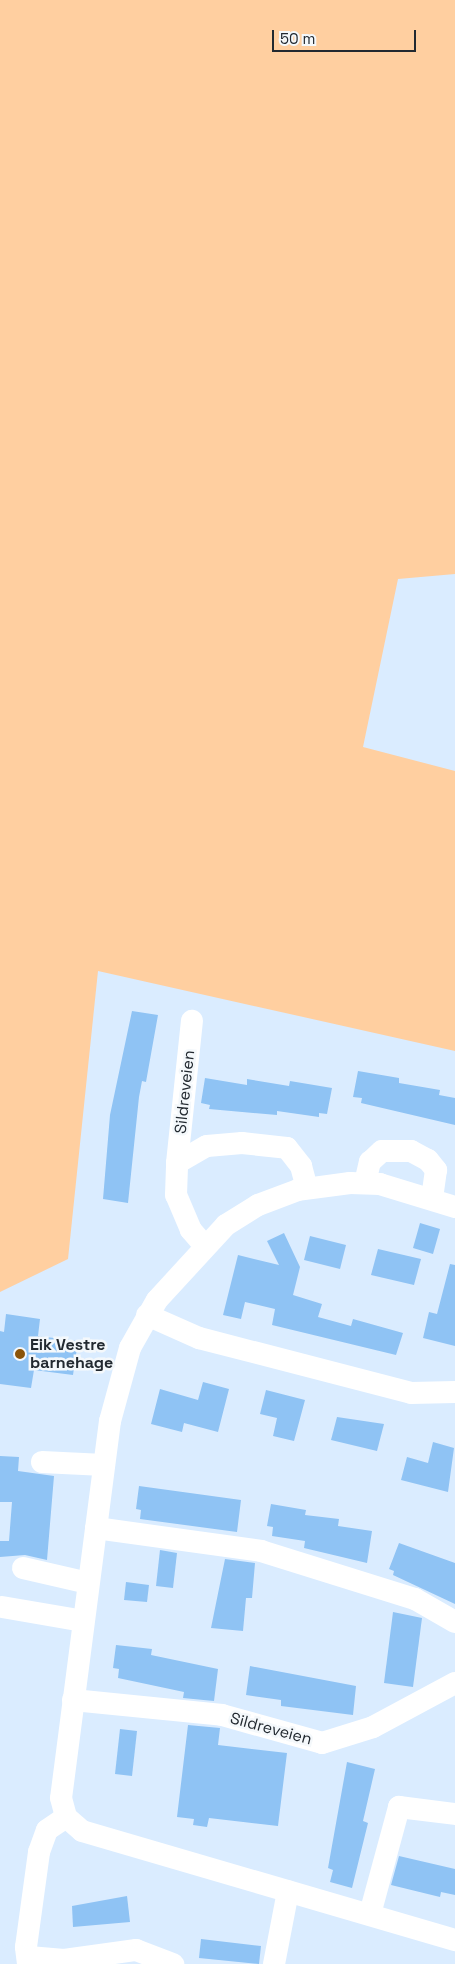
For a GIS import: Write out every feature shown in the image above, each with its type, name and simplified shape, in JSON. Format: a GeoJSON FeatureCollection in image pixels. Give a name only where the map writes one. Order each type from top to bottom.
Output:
{"type":"FeatureCollection","features":[{"type":"Feature","properties":{"kind":"street","name":"Sildreveien"},"geometry":{"type":"LineString","coordinates":[[192,1021],[177,1162],[176,1195],[191,1230],[204,1245]]}},
{"type":"Feature","properties":{"kind":"street","name":"Sildreveien"},"geometry":{"type":"LineString","coordinates":[[177,1162],[207,1146],[242,1143],[287,1148],[301,1166],[307,1188]]}},
{"type":"Feature","properties":{"kind":"street"},"geometry":{"type":"LineString","coordinates":[[365,1183],[370,1162],[382,1151],[410,1151],[428,1160],[436,1170],[432,1198]]}},
{"type":"Feature","properties":{"kind":"street"},"geometry":{"type":"LineString","coordinates":[[455,1207],[432,1198],[365,1183],[307,1188],[258,1205],[226,1225],[204,1245],[147,1315],[123,1366],[104,1464],[62,1780],[66,1817],[82,1831],[455,1940]]}},
{"type":"Feature","properties":{"kind":"street"},"geometry":{"type":"LineString","coordinates":[[147,1315],[199,1338],[411,1393],[455,1392]]}},
{"type":"Feature","properties":{"kind":"street"},"geometry":{"type":"LineString","coordinates":[[42,1462],[104,1464]]}},
{"type":"Feature","properties":{"kind":"street"},"geometry":{"type":"LineString","coordinates":[[96,1528],[260,1551],[415,1599],[455,1622]]}},
{"type":"Feature","properties":{"kind":"street"},"geometry":{"type":"LineString","coordinates":[[22,1568],[88,1583]]}},
{"type":"Feature","properties":{"kind":"street"},"geometry":{"type":"LineString","coordinates":[[2,1607],[83,1620]]}},
{"type":"Feature","properties":{"kind":"street","name":"Sildreveien"},"geometry":{"type":"LineString","coordinates":[[73,1700],[222,1716],[322,1742],[373,1727],[455,1683]]}},
{"type":"Feature","properties":{"kind":"street"},"geometry":{"type":"LineString","coordinates":[[370,1914],[399,1807],[455,1814]]}},
{"type":"Feature","properties":{"kind":"street"},"geometry":{"type":"LineString","coordinates":[[66,1817],[47,1830],[39,1852],[26,1947],[29,1960],[55,1960],[136,1950],[173,1964]]}},
{"type":"Feature","properties":{"kind":"street"},"geometry":{"type":"LineString","coordinates":[[274,1964],[288,1891]]}},
{"type":"Feature","properties":{"kind":"shaded area"},"geometry":{"type":"Polygon","coordinates":[[[0,0],[455,0],[455,574],[398,579],[363,747],[455,771],[455,1051],[98,971],[68,1259],[0,1292],[0,0]]]}},
{"type":"Feature","properties":{"kind":"building"},"geometry":{"type":"Polygon","coordinates":[[[132,1011],[158,1015],[146,1082],[142,1081],[139,1097],[128,1203],[103,1199],[110,1115],[132,1011]]]}},
{"type":"Feature","properties":{"kind":"building"},"geometry":{"type":"Polygon","coordinates":[[[358,1071],[399,1078],[399,1083],[440,1090],[439,1095],[455,1098],[455,1125],[361,1103],[362,1098],[353,1097],[358,1071]]]}},
{"type":"Feature","properties":{"kind":"building"},"geometry":{"type":"Polygon","coordinates":[[[205,1078],[247,1085],[247,1079],[289,1086],[290,1081],[332,1088],[327,1114],[319,1113],[319,1117],[277,1111],[277,1115],[209,1109],[210,1105],[201,1103],[205,1078]]]}},
{"type":"Feature","properties":{"kind":"building"},"geometry":{"type":"Polygon","coordinates":[[[420,1223],[440,1229],[433,1254],[413,1248],[420,1223]]]}},
{"type":"Feature","properties":{"kind":"building"},"geometry":{"type":"Polygon","coordinates":[[[284,1233],[300,1267],[293,1295],[322,1304],[318,1317],[351,1326],[353,1319],[403,1333],[396,1355],[272,1325],[275,1309],[245,1302],[241,1319],[223,1315],[238,1255],[279,1265],[267,1241],[284,1233]]]}},
{"type":"Feature","properties":{"kind":"building"},"geometry":{"type":"Polygon","coordinates":[[[310,1236],[346,1245],[340,1269],[304,1260],[310,1236]]]}},
{"type":"Feature","properties":{"kind":"building"},"geometry":{"type":"Polygon","coordinates":[[[378,1249],[421,1259],[414,1285],[371,1275],[378,1249]]]}},
{"type":"Feature","properties":{"kind":"building"},"geometry":{"type":"Polygon","coordinates":[[[450,1264],[455,1265],[455,1346],[423,1338],[429,1312],[437,1314],[450,1264]]]}},
{"type":"Feature","properties":{"kind":"building"},"geometry":{"type":"Polygon","coordinates":[[[6,1314],[40,1319],[38,1336],[78,1341],[73,1375],[34,1370],[31,1388],[0,1384],[0,1331],[4,1332],[6,1314]]]}},
{"type":"Feature","properties":{"kind":"building"},"geometry":{"type":"Polygon","coordinates":[[[203,1382],[229,1389],[218,1432],[184,1423],[182,1432],[151,1424],[160,1389],[198,1400],[203,1382]]]}},
{"type":"Feature","properties":{"kind":"building"},"geometry":{"type":"Polygon","coordinates":[[[266,1390],[305,1400],[294,1441],[273,1436],[277,1418],[260,1414],[266,1390]]]}},
{"type":"Feature","properties":{"kind":"building"},"geometry":{"type":"Polygon","coordinates":[[[337,1417],[384,1424],[377,1451],[331,1440],[337,1417]]]}},
{"type":"Feature","properties":{"kind":"building"},"geometry":{"type":"Polygon","coordinates":[[[433,1442],[454,1448],[448,1492],[401,1480],[407,1457],[428,1463],[433,1442]]]}},
{"type":"Feature","properties":{"kind":"building"},"geometry":{"type":"Polygon","coordinates":[[[0,1456],[19,1457],[18,1471],[54,1476],[47,1560],[25,1555],[0,1557],[0,1541],[9,1541],[12,1502],[0,1502],[0,1456]]]}},
{"type":"Feature","properties":{"kind":"building"},"geometry":{"type":"Polygon","coordinates":[[[139,1486],[241,1500],[237,1532],[140,1519],[141,1510],[136,1509],[139,1486]]]}},
{"type":"Feature","properties":{"kind":"building"},"geometry":{"type":"Polygon","coordinates":[[[271,1504],[306,1510],[305,1515],[339,1519],[338,1526],[372,1531],[367,1563],[304,1548],[305,1541],[272,1536],[273,1527],[267,1526],[271,1504]]]}},
{"type":"Feature","properties":{"kind":"building"},"geometry":{"type":"Polygon","coordinates":[[[399,1543],[455,1563],[455,1604],[393,1575],[394,1571],[389,1569],[399,1543]]]}},
{"type":"Feature","properties":{"kind":"building"},"geometry":{"type":"Polygon","coordinates":[[[160,1550],[177,1553],[173,1588],[156,1586],[160,1550]]]}},
{"type":"Feature","properties":{"kind":"building"},"geometry":{"type":"Polygon","coordinates":[[[225,1559],[255,1563],[252,1598],[246,1598],[243,1631],[211,1628],[225,1559]]]}},
{"type":"Feature","properties":{"kind":"building"},"geometry":{"type":"Polygon","coordinates":[[[126,1582],[149,1585],[147,1602],[124,1600],[126,1582]]]}},
{"type":"Feature","properties":{"kind":"building"},"geometry":{"type":"Polygon","coordinates":[[[393,1612],[422,1618],[413,1687],[384,1683],[393,1612]]]}},
{"type":"Feature","properties":{"kind":"building"},"geometry":{"type":"Polygon","coordinates":[[[116,1645],[152,1649],[151,1655],[218,1669],[214,1701],[183,1698],[184,1692],[118,1678],[119,1669],[113,1668],[116,1645]]]}},
{"type":"Feature","properties":{"kind":"building"},"geometry":{"type":"Polygon","coordinates":[[[250,1666],[356,1686],[353,1715],[281,1706],[281,1700],[246,1695],[250,1666]]]}},
{"type":"Feature","properties":{"kind":"building"},"geometry":{"type":"Polygon","coordinates":[[[188,1725],[220,1728],[218,1745],[287,1753],[278,1826],[209,1818],[207,1827],[193,1825],[194,1819],[177,1817],[188,1725]]]}},
{"type":"Feature","properties":{"kind":"building"},"geometry":{"type":"Polygon","coordinates":[[[120,1729],[137,1731],[132,1776],[115,1774],[120,1729]]]}},
{"type":"Feature","properties":{"kind":"building"},"geometry":{"type":"Polygon","coordinates":[[[347,1762],[375,1769],[363,1821],[368,1823],[352,1888],[330,1882],[333,1870],[328,1868],[347,1762]]]}},
{"type":"Feature","properties":{"kind":"building"},"geometry":{"type":"Polygon","coordinates":[[[399,1856],[455,1869],[455,1895],[441,1892],[440,1897],[391,1885],[399,1856]]]}},
{"type":"Feature","properties":{"kind":"building"},"geometry":{"type":"Polygon","coordinates":[[[127,1896],[130,1922],[73,1927],[72,1906],[127,1896]]]}},
{"type":"Feature","properties":{"kind":"building"},"geometry":{"type":"Polygon","coordinates":[[[201,1939],[261,1946],[259,1964],[199,1958],[201,1939]]]}},
{"type":"Feature","properties":{"kind":"place","name":"Eik Vestre barnehage"},"geometry":{"type":"Point","coordinates":[20,1354]}}]}
